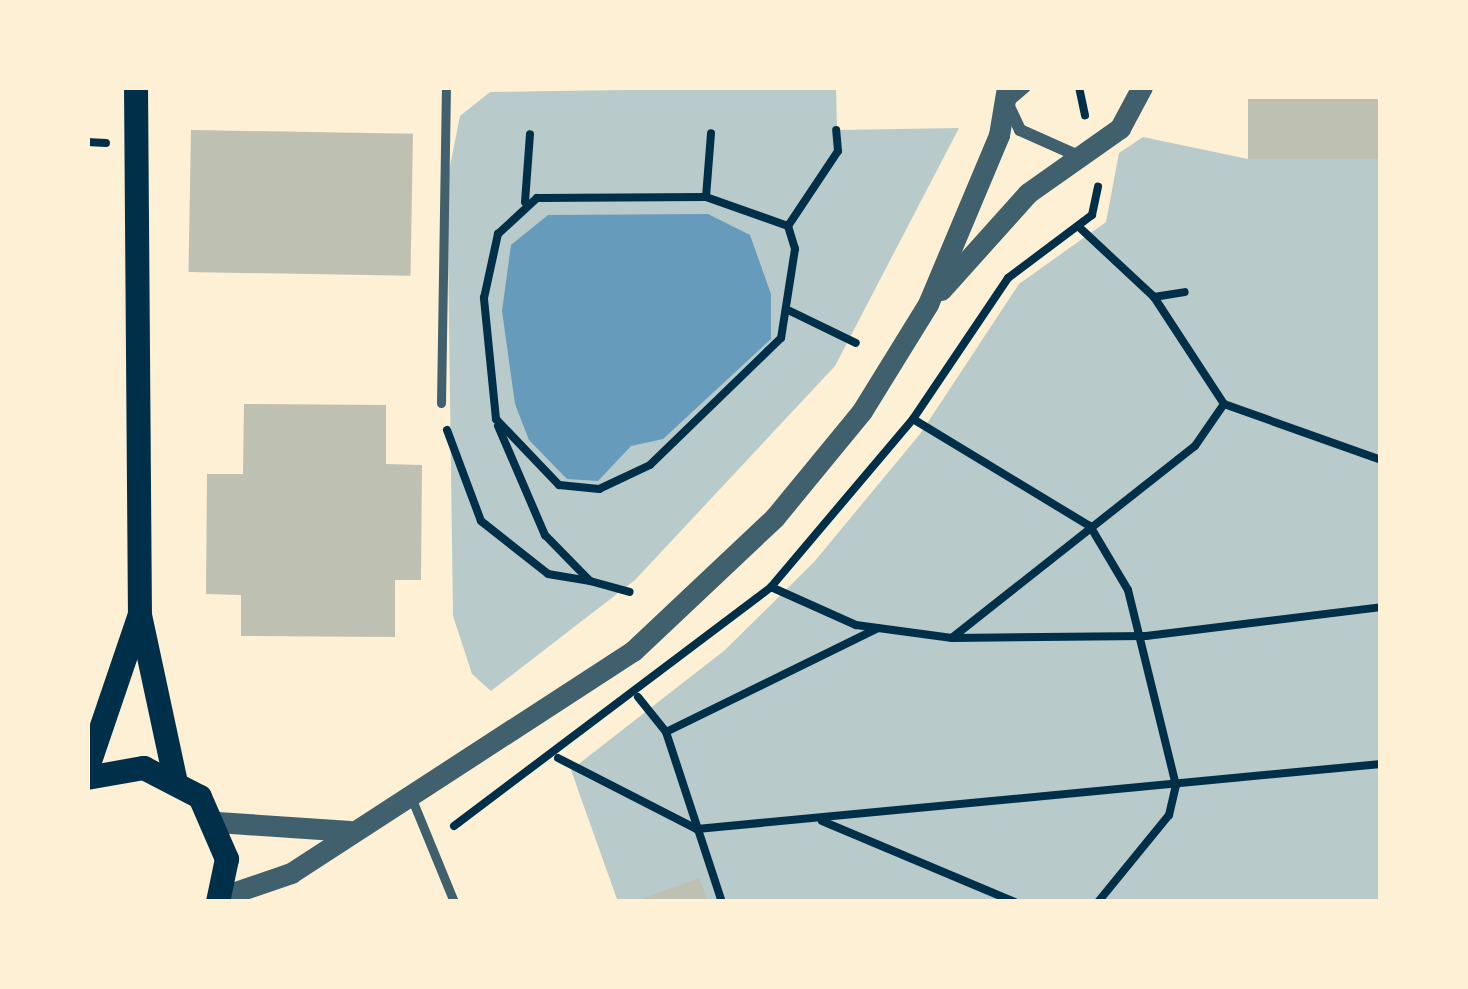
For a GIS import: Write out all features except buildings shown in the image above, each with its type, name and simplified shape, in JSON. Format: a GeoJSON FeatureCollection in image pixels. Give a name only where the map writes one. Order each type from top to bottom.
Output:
{"type":"FeatureCollection","features":[{"type":"Feature","properties":{"kind":"main road"},"geometry":{"type":"LineString","coordinates":[[136,87],[140,615],[175,778]]}},
{"type":"Feature","properties":{"kind":"main road"},"geometry":{"type":"LineString","coordinates":[[140,615],[87,774],[144,768],[175,778],[217,822],[219,899]]}},
{"type":"Feature","properties":{"kind":"street"},"geometry":{"type":"LineString","coordinates":[[928,304],[1007,95],[1025,87]]}},
{"type":"Feature","properties":{"kind":"street"},"geometry":{"type":"LineString","coordinates":[[219,899],[291,873],[350,831],[412,797],[692,599],[813,475],[928,304],[1074,154],[1120,128],[1142,87]]}},
{"type":"Feature","properties":{"kind":"street"},"geometry":{"type":"LineString","coordinates":[[1007,95],[1020,130],[1074,154]]}},
{"type":"Feature","properties":{"kind":"street"},"geometry":{"type":"LineString","coordinates":[[217,822],[350,831]]}},
{"type":"Feature","properties":{"kind":"lane"},"geometry":{"type":"LineString","coordinates":[[441,403],[446,87]]}},
{"type":"Feature","properties":{"kind":"lane"},"geometry":{"type":"LineString","coordinates":[[412,797],[454,902]]}},
{"type":"Feature","properties":{"kind":"path"},"geometry":{"type":"LineString","coordinates":[[496,419],[559,485],[598,489],[660,456],[777,344],[790,311],[788,226],[838,151],[836,130]]}},
{"type":"Feature","properties":{"kind":"path"},"geometry":{"type":"LineString","coordinates":[[706,196],[711,133]]}},
{"type":"Feature","properties":{"kind":"path"},"geometry":{"type":"LineString","coordinates":[[530,134],[526,202],[498,234],[487,276],[496,419],[530,512],[590,581]]}},
{"type":"Feature","properties":{"kind":"path"},"geometry":{"type":"LineString","coordinates":[[526,202],[706,196],[788,226]]}},
{"type":"Feature","properties":{"kind":"path"},"geometry":{"type":"LineString","coordinates":[[1092,215],[1079,227],[1154,297],[1224,404],[1381,460]]}},
{"type":"Feature","properties":{"kind":"path"},"geometry":{"type":"LineString","coordinates":[[1154,297],[1185,292]]}},
{"type":"Feature","properties":{"kind":"path"},"geometry":{"type":"LineString","coordinates":[[790,311],[856,343]]}},
{"type":"Feature","properties":{"kind":"path"},"geometry":{"type":"LineString","coordinates":[[441,403],[482,521],[548,574],[630,592]]}},
{"type":"Feature","properties":{"kind":"path"},"geometry":{"type":"LineString","coordinates":[[952,638],[1195,446],[1224,404]]}},
{"type":"Feature","properties":{"kind":"path"},"geometry":{"type":"LineString","coordinates":[[913,419],[1090,526],[1146,636],[1176,784],[1169,815],[1098,902]]}},
{"type":"Feature","properties":{"kind":"path"},"geometry":{"type":"LineString","coordinates":[[771,587],[879,628],[952,638],[1146,636],[1381,607]]}},
{"type":"Feature","properties":{"kind":"path"},"geometry":{"type":"LineString","coordinates":[[666,732],[879,628]]}},
{"type":"Feature","properties":{"kind":"path"},"geometry":{"type":"LineString","coordinates":[[433,841],[638,698],[666,732],[722,902]]}},
{"type":"Feature","properties":{"kind":"path"},"geometry":{"type":"LineString","coordinates":[[558,758],[697,829],[1381,764]]}},
{"type":"Feature","properties":{"kind":"path"},"geometry":{"type":"LineString","coordinates":[[821,820],[1015,902]]}},
{"type":"Feature","properties":{"kind":"shaded area"},"geometry":{"type":"Polygon","coordinates":[[[836,87],[837,130],[959,128],[835,366],[635,580],[491,691],[472,674],[453,616],[447,181],[460,116],[490,92],[836,87]]]}},
{"type":"Feature","properties":{"kind":"shaded area"},"geometry":{"type":"Polygon","coordinates":[[[1143,137],[1248,159],[1381,159],[1381,902],[618,902],[571,770],[725,650],[814,562],[920,434],[1019,284],[1106,222],[1119,153],[1143,137]]]}},
{"type":"Feature","properties":{"kind":"water"},"geometry":{"type":"Polygon","coordinates":[[[708,214],[750,235],[771,294],[771,339],[663,439],[631,446],[598,481],[567,479],[529,440],[515,404],[502,311],[511,245],[548,215],[708,214]]]}}]}
